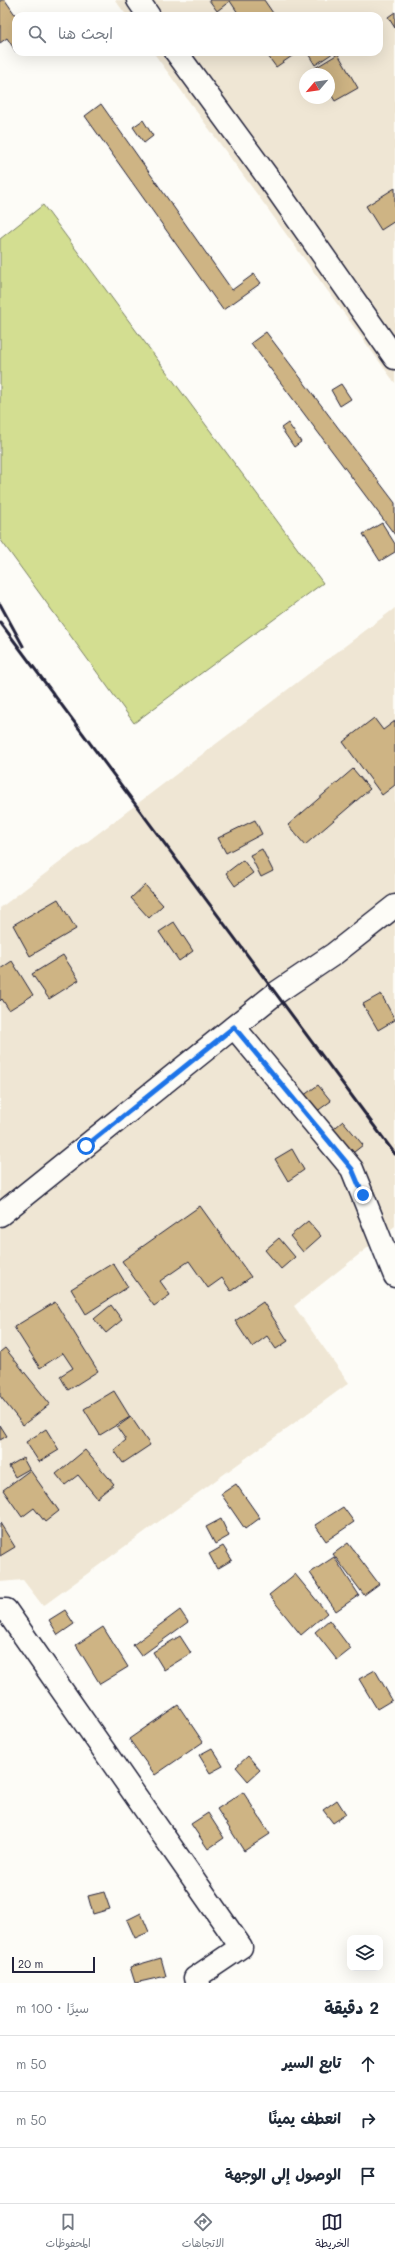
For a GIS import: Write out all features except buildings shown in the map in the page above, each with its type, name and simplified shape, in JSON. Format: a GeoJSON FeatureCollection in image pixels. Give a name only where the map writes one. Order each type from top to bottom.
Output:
{"type":"FeatureCollection","features":[{"type":"Feature","properties":{"kind":"street"},"geometry":{"type":"LineString","coordinates":[[138,0],[146,12]]}},
{"type":"Feature","properties":{"kind":"street"},"geometry":{"type":"LineString","coordinates":[[179,56],[275,187],[395,358]]}},
{"type":"Feature","properties":{"kind":"street"},"geometry":{"type":"LineString","coordinates":[[0,1215],[276,993],[334,954],[395,906]]}},
{"type":"Feature","properties":{"kind":"street"},"geometry":{"type":"LineString","coordinates":[[234,1027],[352,1169],[395,1276]]}},
{"type":"Feature","properties":{"kind":"street"},"geometry":{"type":"LineString","coordinates":[[0,1610],[6,1610],[241,1947],[196,1978],[199,1983]]}},
{"type":"Feature","properties":{"kind":"shaded area"},"geometry":{"type":"Polygon","coordinates":[[[115,0],[395,0],[395,383],[156,56],[383,56],[383,12],[124,12],[115,0]]]}},
{"type":"Feature","properties":{"kind":"shaded area"},"geometry":{"type":"Polygon","coordinates":[[[395,608],[395,1226],[294,1306],[349,1383],[43,1606],[23,1580],[0,1582],[0,908],[395,608]]]}},
{"type":"Feature","properties":{"kind":"green space"},"geometry":{"type":"Polygon","coordinates":[[[43,205],[323,583],[134,723],[0,539],[0,239],[43,205]]]}},
{"type":"Feature","properties":{"kind":"railway"},"geometry":{"type":"LineString","coordinates":[[0,604],[23,646]]}},
{"type":"Feature","properties":{"kind":"railway"},"geometry":{"type":"LineString","coordinates":[[0,622],[395,1154]]}},
{"type":"Feature","properties":{"kind":"route"},"geometry":{"type":"LineString","coordinates":[[86,1146],[234,1027],[352,1169],[363,1195]]}}]}
